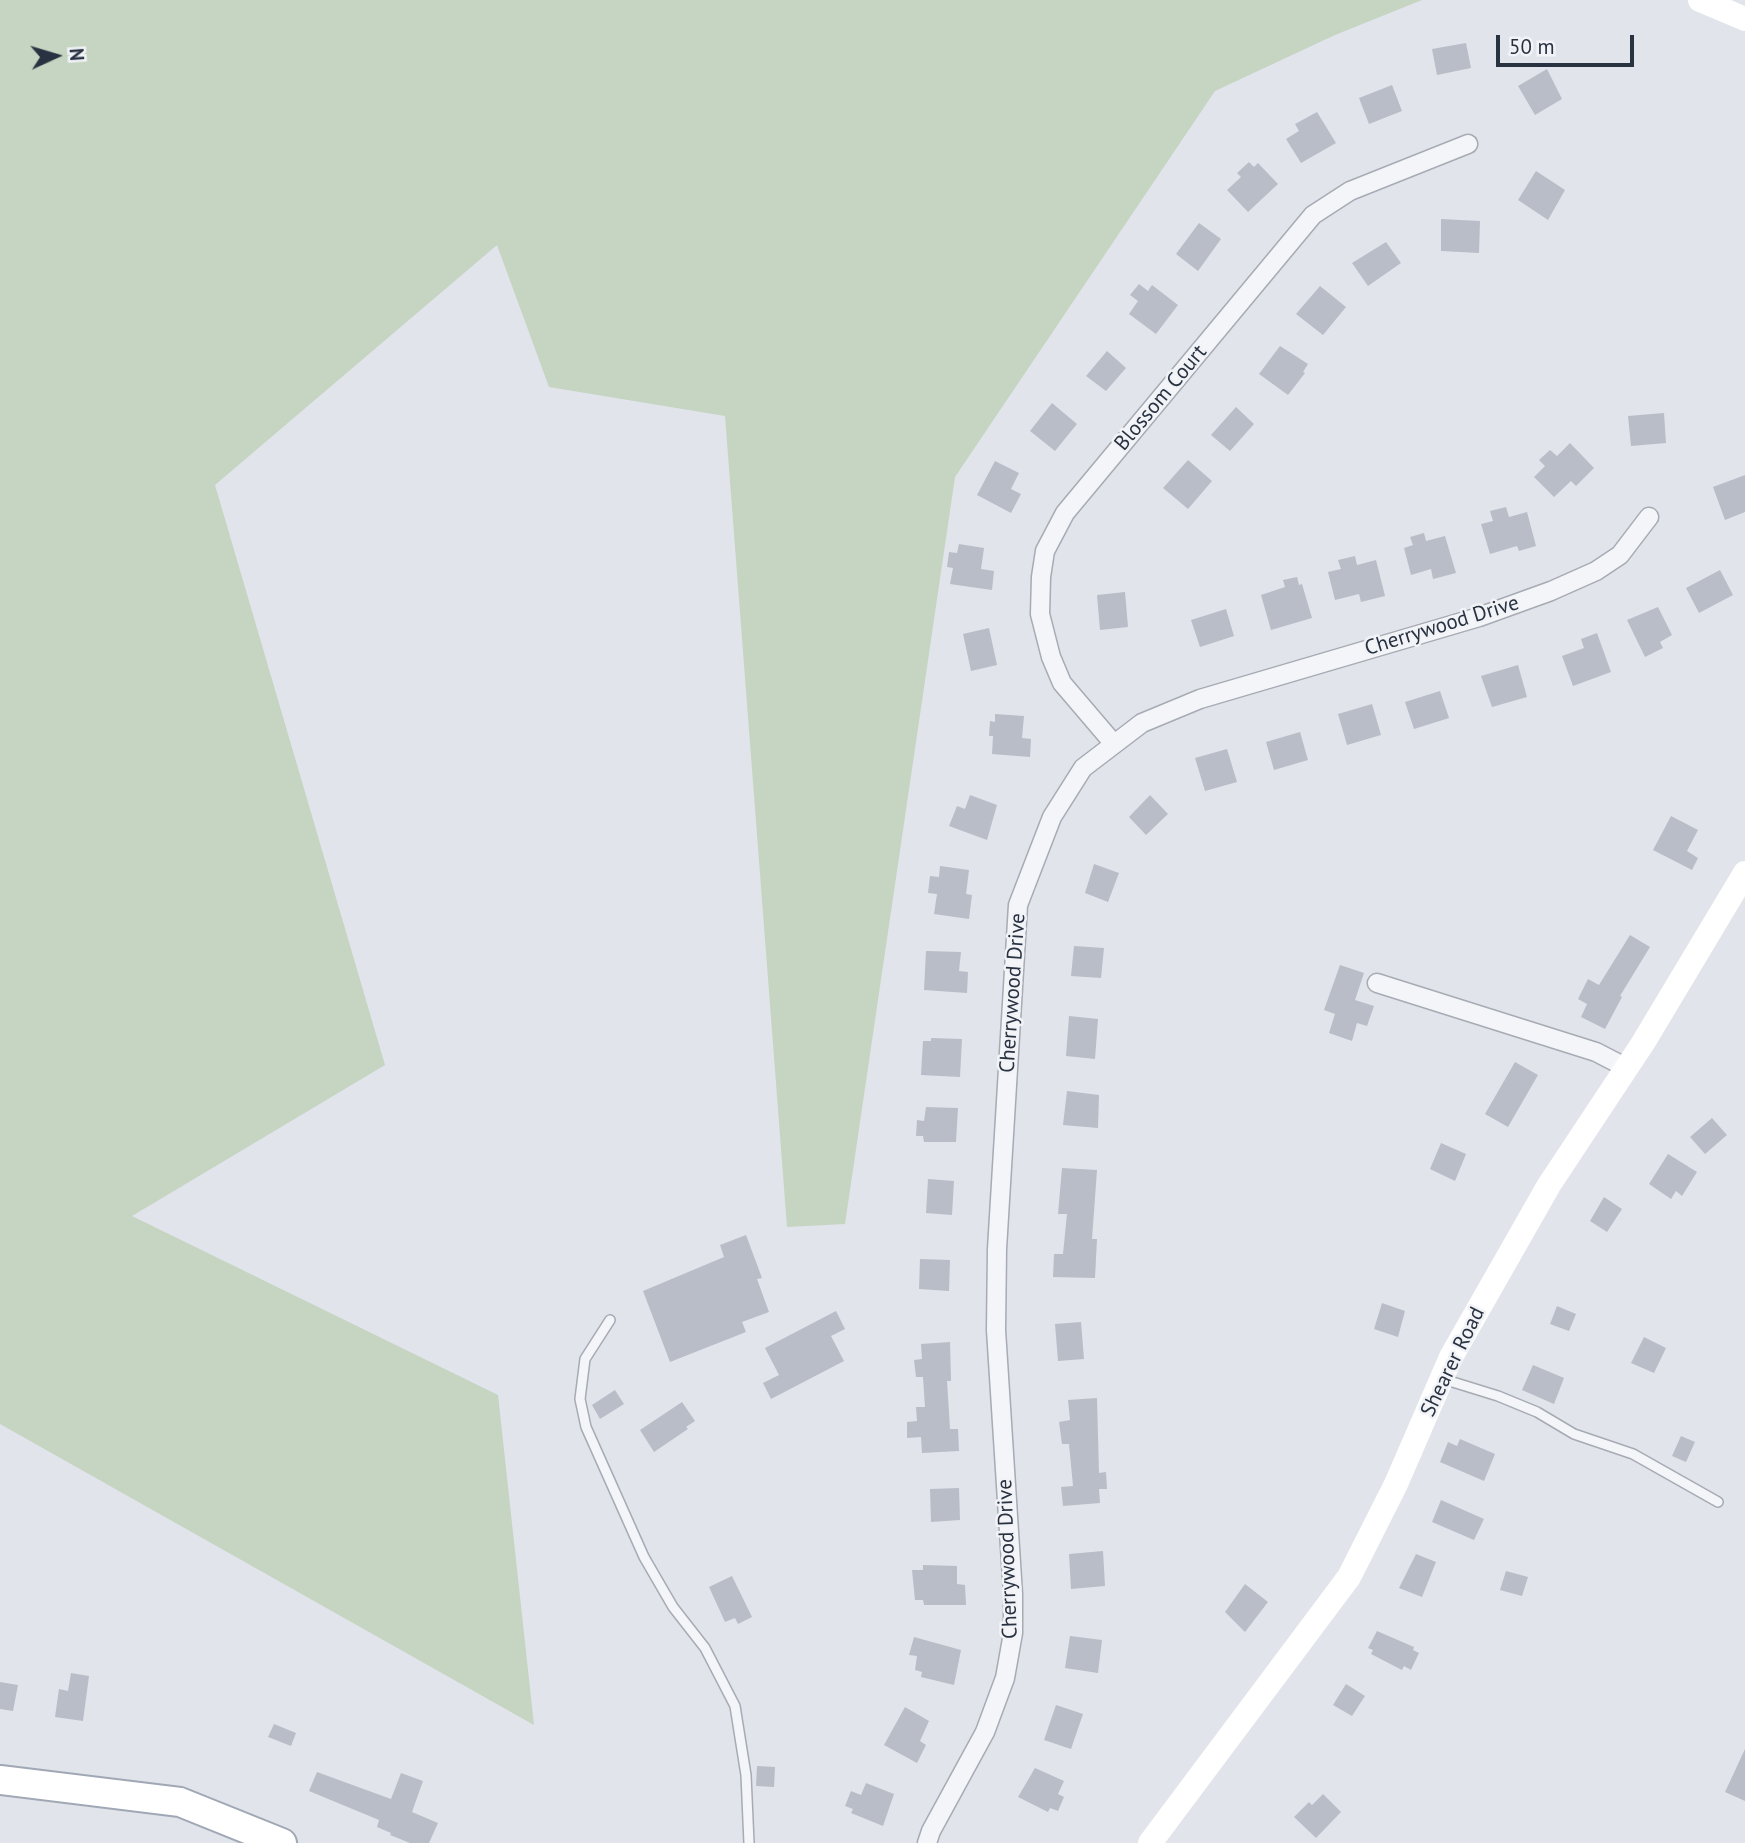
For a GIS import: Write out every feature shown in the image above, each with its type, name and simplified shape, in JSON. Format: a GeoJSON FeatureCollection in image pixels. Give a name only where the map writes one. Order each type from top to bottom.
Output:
{"type":"FeatureCollection","features":[{"type":"Feature","properties":{"kind":"main road"},"geometry":{"type":"LineString","coordinates":[[0,1780],[180,1802],[282,1843]]}},
{"type":"Feature","properties":{"kind":"street"},"geometry":{"type":"LineString","coordinates":[[1700,0],[1745,19]]}},
{"type":"Feature","properties":{"kind":"street","name":"Blossom Court"},"geometry":{"type":"LineString","coordinates":[[1114,744],[1062,682],[1051,657],[1040,614],[1045,551],[1065,513],[1313,215],[1350,191],[1468,144]]}},
{"type":"Feature","properties":{"kind":"street","name":"Cherrywood Drive"},"geometry":{"type":"LineString","coordinates":[[927,1843],[930,1831],[985,1732],[1005,1678],[1013,1633],[996,1303],[997,1249],[1018,905],[1052,817],[1083,768],[1142,723],[1200,699],[1479,617],[1551,591],[1597,571],[1620,555],[1649,517]]}},
{"type":"Feature","properties":{"kind":"street","name":"Shearer Road"},"geometry":{"type":"LineString","coordinates":[[1150,1843],[1349,1577],[1396,1484],[1451,1357],[1549,1185],[1627,1068],[1745,873]]}},
{"type":"Feature","properties":{"kind":"street"},"geometry":{"type":"LineString","coordinates":[[1377,983],[1596,1052],[1627,1068]]}},
{"type":"Feature","properties":{"kind":"lane"},"geometry":{"type":"LineString","coordinates":[[610,1320],[585,1359],[580,1399],[586,1427],[644,1557],[673,1607],[705,1648],[735,1706],[746,1774],[749,1843]]}},
{"type":"Feature","properties":{"kind":"lane"},"geometry":{"type":"LineString","coordinates":[[1441,1378],[1498,1396],[1537,1412],[1574,1434],[1633,1454],[1718,1502]]}},
{"type":"Feature","properties":{"kind":"green space"},"geometry":{"type":"Polygon","coordinates":[[[0,0],[1422,0],[1335,35],[1215,91],[955,477],[845,1224],[787,1227],[725,416],[549,387],[497,245],[215,485],[385,1065],[132,1216],[498,1395],[534,1725],[0,1424],[0,0]]]}},
{"type":"Feature","properties":{"kind":"building"},"geometry":{"type":"Polygon","coordinates":[[[1466,43],[1471,68],[1437,75],[1432,49],[1466,43]]]}},
{"type":"Feature","properties":{"kind":"building"},"geometry":{"type":"Polygon","coordinates":[[[1547,69],[1562,99],[1535,115],[1518,86],[1547,69]]]}},
{"type":"Feature","properties":{"kind":"building"},"geometry":{"type":"Polygon","coordinates":[[[1392,85],[1402,111],[1369,124],[1359,98],[1392,85]]]}},
{"type":"Feature","properties":{"kind":"building"},"geometry":{"type":"Polygon","coordinates":[[[1317,112],[1336,143],[1301,163],[1286,139],[1299,131],[1295,124],[1317,112]]]}},
{"type":"Feature","properties":{"kind":"building"},"geometry":{"type":"Polygon","coordinates":[[[1249,162],[1254,167],[1258,163],[1278,184],[1248,212],[1227,190],[1241,177],[1237,173],[1249,162]]]}},
{"type":"Feature","properties":{"kind":"building"},"geometry":{"type":"Polygon","coordinates":[[[1536,171],[1565,190],[1548,220],[1518,200],[1536,171]]]}},
{"type":"Feature","properties":{"kind":"building"},"geometry":{"type":"Polygon","coordinates":[[[1441,219],[1480,221],[1479,253],[1441,251],[1441,219]]]}},
{"type":"Feature","properties":{"kind":"building"},"geometry":{"type":"Polygon","coordinates":[[[1199,223],[1221,239],[1198,271],[1176,254],[1199,223]]]}},
{"type":"Feature","properties":{"kind":"building"},"geometry":{"type":"Polygon","coordinates":[[[1386,242],[1401,263],[1368,286],[1352,263],[1386,242]]]}},
{"type":"Feature","properties":{"kind":"building"},"geometry":{"type":"Polygon","coordinates":[[[1139,284],[1148,291],[1152,285],[1178,305],[1156,334],[1129,314],[1138,301],[1130,295],[1139,284]]]}},
{"type":"Feature","properties":{"kind":"building"},"geometry":{"type":"Polygon","coordinates":[[[1320,286],[1346,307],[1323,335],[1296,314],[1320,286]]]}},
{"type":"Feature","properties":{"kind":"building"},"geometry":{"type":"Polygon","coordinates":[[[1280,346],[1308,364],[1303,372],[1305,373],[1288,395],[1259,374],[1280,346]]]}},
{"type":"Feature","properties":{"kind":"building"},"geometry":{"type":"Polygon","coordinates":[[[1107,351],[1126,368],[1106,391],[1086,376],[1107,351]]]}},
{"type":"Feature","properties":{"kind":"building"},"geometry":{"type":"Polygon","coordinates":[[[1052,403],[1077,424],[1055,451],[1030,431],[1052,403]]]}},
{"type":"Feature","properties":{"kind":"building"},"geometry":{"type":"Polygon","coordinates":[[[1236,407],[1254,424],[1230,451],[1211,435],[1236,407]]]}},
{"type":"Feature","properties":{"kind":"building"},"geometry":{"type":"Polygon","coordinates":[[[1664,413],[1666,443],[1631,446],[1628,416],[1664,413]]]}},
{"type":"Feature","properties":{"kind":"building"},"geometry":{"type":"Polygon","coordinates":[[[1570,443],[1594,468],[1576,486],[1571,481],[1554,497],[1534,477],[1545,466],[1539,460],[1550,450],[1557,456],[1570,443]]]}},
{"type":"Feature","properties":{"kind":"building"},"geometry":{"type":"Polygon","coordinates":[[[1188,460],[1212,481],[1188,509],[1163,488],[1188,460]]]}},
{"type":"Feature","properties":{"kind":"building"},"geometry":{"type":"Polygon","coordinates":[[[995,461],[1019,473],[1011,489],[1021,494],[1011,513],[977,495],[995,461]]]}},
{"type":"Feature","properties":{"kind":"building"},"geometry":{"type":"Polygon","coordinates":[[[1745,475],[1745,512],[1725,520],[1713,487],[1745,475]]]}},
{"type":"Feature","properties":{"kind":"building"},"geometry":{"type":"Polygon","coordinates":[[[1506,507],[1509,517],[1527,512],[1536,546],[1519,551],[1517,546],[1490,554],[1481,524],[1493,521],[1490,511],[1506,507]]]}},
{"type":"Feature","properties":{"kind":"building"},"geometry":{"type":"Polygon","coordinates":[[[1424,533],[1426,541],[1445,536],[1456,573],[1433,579],[1431,569],[1411,575],[1404,548],[1413,545],[1410,537],[1424,533]]]}},
{"type":"Feature","properties":{"kind":"building"},"geometry":{"type":"Polygon","coordinates":[[[959,544],[984,548],[981,569],[994,571],[992,590],[950,584],[953,568],[947,567],[949,552],[957,553],[959,544]]]}},
{"type":"Feature","properties":{"kind":"building"},"geometry":{"type":"Polygon","coordinates":[[[1355,556],[1357,565],[1376,560],[1385,596],[1361,602],[1359,594],[1335,600],[1328,572],[1341,569],[1338,560],[1355,556]]]}},
{"type":"Feature","properties":{"kind":"building"},"geometry":{"type":"Polygon","coordinates":[[[1720,570],[1733,595],[1699,613],[1686,588],[1720,570]]]}},
{"type":"Feature","properties":{"kind":"building"},"geometry":{"type":"Polygon","coordinates":[[[1297,577],[1299,585],[1302,584],[1312,618],[1271,630],[1261,595],[1285,587],[1283,580],[1297,577]]]}},
{"type":"Feature","properties":{"kind":"building"},"geometry":{"type":"Polygon","coordinates":[[[1125,592],[1128,627],[1100,630],[1097,595],[1125,592]]]}},
{"type":"Feature","properties":{"kind":"building"},"geometry":{"type":"Polygon","coordinates":[[[1658,607],[1672,635],[1660,642],[1663,648],[1645,657],[1627,620],[1658,607]]]}},
{"type":"Feature","properties":{"kind":"building"},"geometry":{"type":"Polygon","coordinates":[[[1226,609],[1234,636],[1200,647],[1191,620],[1226,609]]]}},
{"type":"Feature","properties":{"kind":"building"},"geometry":{"type":"Polygon","coordinates":[[[989,628],[997,665],[971,671],[963,634],[989,628]]]}},
{"type":"Feature","properties":{"kind":"building"},"geometry":{"type":"Polygon","coordinates":[[[1597,633],[1611,672],[1573,686],[1562,656],[1584,648],[1581,639],[1597,633]]]}},
{"type":"Feature","properties":{"kind":"building"},"geometry":{"type":"Polygon","coordinates":[[[1518,665],[1527,697],[1492,707],[1481,676],[1518,665]]]}},
{"type":"Feature","properties":{"kind":"building"},"geometry":{"type":"Polygon","coordinates":[[[1440,691],[1449,718],[1414,729],[1405,702],[1440,691]]]}},
{"type":"Feature","properties":{"kind":"building"},"geometry":{"type":"Polygon","coordinates":[[[1372,704],[1381,735],[1347,745],[1338,714],[1372,704]]]}},
{"type":"Feature","properties":{"kind":"building"},"geometry":{"type":"Polygon","coordinates":[[[995,714],[1024,716],[1022,738],[1031,739],[1030,757],[992,754],[990,721],[995,722],[995,714]]]}},
{"type":"Feature","properties":{"kind":"building"},"geometry":{"type":"Polygon","coordinates":[[[1300,732],[1308,760],[1274,770],[1266,742],[1300,732]]]}},
{"type":"Feature","properties":{"kind":"building"},"geometry":{"type":"Polygon","coordinates":[[[1227,749],[1237,782],[1205,791],[1195,758],[1227,749]]]}},
{"type":"Feature","properties":{"kind":"building"},"geometry":{"type":"Polygon","coordinates":[[[970,795],[997,805],[987,840],[949,826],[957,806],[965,809],[970,795]]]}},
{"type":"Feature","properties":{"kind":"building"},"geometry":{"type":"Polygon","coordinates":[[[1150,795],[1168,814],[1146,835],[1129,817],[1150,795]]]}},
{"type":"Feature","properties":{"kind":"building"},"geometry":{"type":"Polygon","coordinates":[[[1671,816],[1698,830],[1687,851],[1698,858],[1692,870],[1653,850],[1671,816]]]}},
{"type":"Feature","properties":{"kind":"building"},"geometry":{"type":"Polygon","coordinates":[[[1094,864],[1119,873],[1108,902],[1085,893],[1094,864]]]}},
{"type":"Feature","properties":{"kind":"building"},"geometry":{"type":"Polygon","coordinates":[[[940,866],[969,870],[966,894],[972,895],[969,919],[934,914],[937,894],[928,893],[930,876],[939,877],[940,866]]]}},
{"type":"Feature","properties":{"kind":"building"},"geometry":{"type":"Polygon","coordinates":[[[1630,935],[1650,947],[1620,996],[1622,997],[1605,1029],[1581,1017],[1587,1004],[1578,999],[1588,979],[1599,985],[1630,935]]]}},
{"type":"Feature","properties":{"kind":"building"},"geometry":{"type":"Polygon","coordinates":[[[1074,946],[1104,948],[1101,978],[1071,976],[1074,946]]]}},
{"type":"Feature","properties":{"kind":"building"},"geometry":{"type":"Polygon","coordinates":[[[926,951],[961,952],[959,971],[968,972],[967,993],[924,990],[926,951]]]}},
{"type":"Feature","properties":{"kind":"building"},"geometry":{"type":"Polygon","coordinates":[[[1340,965],[1364,973],[1355,1000],[1374,1006],[1367,1026],[1357,1023],[1352,1041],[1329,1033],[1335,1014],[1324,1010],[1340,965]]]}},
{"type":"Feature","properties":{"kind":"building"},"geometry":{"type":"Polygon","coordinates":[[[1069,1016],[1098,1019],[1095,1059],[1066,1056],[1069,1016]]]}},
{"type":"Feature","properties":{"kind":"building"},"geometry":{"type":"Polygon","coordinates":[[[931,1038],[962,1039],[960,1077],[921,1075],[923,1041],[931,1041],[931,1038]]]}},
{"type":"Feature","properties":{"kind":"building"},"geometry":{"type":"Polygon","coordinates":[[[1515,1062],[1538,1075],[1508,1127],[1485,1114],[1515,1062]]]}},
{"type":"Feature","properties":{"kind":"building"},"geometry":{"type":"Polygon","coordinates":[[[1067,1091],[1099,1095],[1098,1128],[1063,1125],[1067,1091]]]}},
{"type":"Feature","properties":{"kind":"building"},"geometry":{"type":"Polygon","coordinates":[[[926,1107],[958,1108],[956,1142],[924,1142],[923,1136],[916,1136],[917,1120],[924,1121],[926,1107]]]}},
{"type":"Feature","properties":{"kind":"building"},"geometry":{"type":"Polygon","coordinates":[[[1712,1118],[1727,1135],[1705,1154],[1690,1137],[1712,1118]]]}},
{"type":"Feature","properties":{"kind":"building"},"geometry":{"type":"Polygon","coordinates":[[[1441,1143],[1466,1154],[1455,1181],[1430,1169],[1441,1143]]]}},
{"type":"Feature","properties":{"kind":"building"},"geometry":{"type":"Polygon","coordinates":[[[1668,1154],[1697,1172],[1682,1196],[1676,1191],[1671,1199],[1649,1184],[1668,1154]]]}},
{"type":"Feature","properties":{"kind":"building"},"geometry":{"type":"Polygon","coordinates":[[[1062,1168],[1097,1170],[1092,1239],[1097,1239],[1095,1278],[1053,1277],[1054,1254],[1063,1254],[1067,1214],[1058,1214],[1062,1168]]]}},
{"type":"Feature","properties":{"kind":"building"},"geometry":{"type":"Polygon","coordinates":[[[928,1179],[954,1181],[952,1215],[926,1213],[928,1179]]]}},
{"type":"Feature","properties":{"kind":"building"},"geometry":{"type":"Polygon","coordinates":[[[1604,1197],[1622,1209],[1607,1232],[1590,1221],[1604,1197]]]}},
{"type":"Feature","properties":{"kind":"building"},"geometry":{"type":"Polygon","coordinates":[[[746,1235],[762,1278],[757,1279],[769,1312],[742,1322],[746,1332],[670,1362],[643,1291],[724,1257],[720,1245],[746,1235]]]}},
{"type":"Feature","properties":{"kind":"building"},"geometry":{"type":"Polygon","coordinates":[[[920,1259],[950,1260],[949,1291],[919,1289],[920,1259]]]}},
{"type":"Feature","properties":{"kind":"building"},"geometry":{"type":"Polygon","coordinates":[[[1382,1303],[1405,1311],[1398,1337],[1374,1329],[1382,1303]]]}},
{"type":"Feature","properties":{"kind":"building"},"geometry":{"type":"Polygon","coordinates":[[[1557,1306],[1576,1314],[1569,1331],[1550,1324],[1557,1306]]]}},
{"type":"Feature","properties":{"kind":"building"},"geometry":{"type":"Polygon","coordinates":[[[836,1311],[845,1329],[831,1336],[844,1361],[771,1399],[763,1383],[779,1375],[765,1348],[836,1311]]]}},
{"type":"Feature","properties":{"kind":"building"},"geometry":{"type":"Polygon","coordinates":[[[1081,1322],[1084,1359],[1058,1361],[1055,1324],[1081,1322]]]}},
{"type":"Feature","properties":{"kind":"building"},"geometry":{"type":"Polygon","coordinates":[[[1644,1337],[1666,1348],[1654,1373],[1631,1363],[1644,1337]]]}},
{"type":"Feature","properties":{"kind":"building"},"geometry":{"type":"Polygon","coordinates":[[[950,1342],[951,1381],[947,1381],[950,1429],[958,1429],[959,1451],[922,1453],[921,1437],[907,1438],[907,1422],[917,1421],[916,1407],[925,1407],[923,1377],[916,1377],[914,1360],[922,1359],[921,1344],[950,1342]]]}},
{"type":"Feature","properties":{"kind":"building"},"geometry":{"type":"Polygon","coordinates":[[[1533,1365],[1564,1378],[1554,1404],[1522,1390],[1533,1365]]]}},
{"type":"Feature","properties":{"kind":"building"},"geometry":{"type":"Polygon","coordinates":[[[615,1390],[624,1404],[600,1419],[592,1405],[615,1390]]]}},
{"type":"Feature","properties":{"kind":"building"},"geometry":{"type":"Polygon","coordinates":[[[1097,1398],[1099,1473],[1106,1472],[1107,1489],[1099,1489],[1100,1503],[1063,1506],[1061,1487],[1073,1486],[1069,1444],[1062,1444],[1059,1422],[1070,1420],[1068,1400],[1097,1398]]]}},
{"type":"Feature","properties":{"kind":"building"},"geometry":{"type":"Polygon","coordinates":[[[682,1402],[695,1421],[686,1427],[688,1429],[654,1452],[640,1430],[682,1402]]]}},
{"type":"Feature","properties":{"kind":"building"},"geometry":{"type":"Polygon","coordinates":[[[1681,1436],[1695,1442],[1686,1462],[1672,1456],[1681,1436]]]}},
{"type":"Feature","properties":{"kind":"building"},"geometry":{"type":"Polygon","coordinates":[[[1460,1439],[1495,1454],[1484,1481],[1440,1462],[1448,1442],[1457,1446],[1460,1439]]]}},
{"type":"Feature","properties":{"kind":"building"},"geometry":{"type":"Polygon","coordinates":[[[959,1488],[960,1520],[931,1522],[930,1489],[959,1488]]]}},
{"type":"Feature","properties":{"kind":"building"},"geometry":{"type":"Polygon","coordinates":[[[1441,1500],[1484,1519],[1474,1540],[1432,1522],[1441,1500]]]}},
{"type":"Feature","properties":{"kind":"building"},"geometry":{"type":"Polygon","coordinates":[[[1103,1551],[1105,1586],[1071,1589],[1069,1554],[1103,1551]]]}},
{"type":"Feature","properties":{"kind":"building"},"geometry":{"type":"Polygon","coordinates":[[[1416,1554],[1436,1562],[1422,1597],[1399,1588],[1416,1554]]]}},
{"type":"Feature","properties":{"kind":"building"},"geometry":{"type":"Polygon","coordinates":[[[923,1565],[957,1566],[957,1584],[965,1585],[966,1605],[924,1605],[923,1600],[915,1600],[912,1570],[923,1570],[923,1565]]]}},
{"type":"Feature","properties":{"kind":"building"},"geometry":{"type":"Polygon","coordinates":[[[1506,1571],[1528,1577],[1522,1596],[1500,1590],[1506,1571]]]}},
{"type":"Feature","properties":{"kind":"building"},"geometry":{"type":"Polygon","coordinates":[[[732,1576],[752,1617],[738,1624],[735,1618],[725,1622],[709,1587],[732,1576]]]}},
{"type":"Feature","properties":{"kind":"building"},"geometry":{"type":"Polygon","coordinates":[[[1245,1584],[1268,1602],[1245,1632],[1225,1612],[1245,1584]]]}},
{"type":"Feature","properties":{"kind":"building"},"geometry":{"type":"Polygon","coordinates":[[[1377,1631],[1414,1647],[1413,1650],[1419,1653],[1411,1670],[1404,1666],[1402,1670],[1371,1654],[1373,1650],[1368,1648],[1377,1631]]]}},
{"type":"Feature","properties":{"kind":"building"},"geometry":{"type":"Polygon","coordinates":[[[1070,1636],[1102,1640],[1098,1673],[1065,1668],[1070,1636]]]}},
{"type":"Feature","properties":{"kind":"building"},"geometry":{"type":"Polygon","coordinates":[[[914,1637],[961,1650],[954,1685],[921,1677],[922,1672],[915,1670],[917,1656],[909,1655],[914,1637]]]}},
{"type":"Feature","properties":{"kind":"building"},"geometry":{"type":"Polygon","coordinates":[[[71,1673],[89,1676],[83,1721],[55,1717],[59,1689],[68,1691],[71,1673]]]}},
{"type":"Feature","properties":{"kind":"building"},"geometry":{"type":"Polygon","coordinates":[[[0,1682],[18,1685],[13,1711],[0,1709],[0,1682]]]}},
{"type":"Feature","properties":{"kind":"building"},"geometry":{"type":"Polygon","coordinates":[[[1346,1684],[1365,1696],[1352,1716],[1333,1705],[1346,1684]]]}},
{"type":"Feature","properties":{"kind":"building"},"geometry":{"type":"Polygon","coordinates":[[[1056,1705],[1083,1714],[1071,1749],[1044,1740],[1056,1705]]]}},
{"type":"Feature","properties":{"kind":"building"},"geometry":{"type":"Polygon","coordinates":[[[905,1707],[929,1721],[920,1741],[926,1745],[917,1763],[884,1745],[905,1707]]]}},
{"type":"Feature","properties":{"kind":"building"},"geometry":{"type":"Polygon","coordinates":[[[274,1724],[296,1733],[291,1746],[268,1737],[274,1724]]]}},
{"type":"Feature","properties":{"kind":"building"},"geometry":{"type":"Polygon","coordinates":[[[1745,1749],[1745,1801],[1725,1792],[1745,1749]]]}},
{"type":"Feature","properties":{"kind":"building"},"geometry":{"type":"Polygon","coordinates":[[[757,1766],[775,1767],[774,1787],[756,1786],[757,1766]]]}},
{"type":"Feature","properties":{"kind":"building"},"geometry":{"type":"Polygon","coordinates":[[[1035,1768],[1064,1781],[1058,1794],[1064,1797],[1058,1811],[1050,1808],[1048,1812],[1018,1797],[1035,1768]]]}},
{"type":"Feature","properties":{"kind":"building"},"geometry":{"type":"Polygon","coordinates":[[[317,1772],[391,1799],[401,1773],[423,1781],[412,1812],[438,1823],[429,1843],[410,1843],[390,1835],[391,1833],[377,1827],[379,1820],[309,1791],[317,1772]]]}},
{"type":"Feature","properties":{"kind":"building"},"geometry":{"type":"Polygon","coordinates":[[[866,1783],[894,1794],[883,1826],[851,1813],[853,1809],[845,1806],[851,1791],[861,1795],[866,1783]]]}},
{"type":"Feature","properties":{"kind":"building"},"geometry":{"type":"Polygon","coordinates":[[[1323,1794],[1341,1812],[1316,1838],[1294,1817],[1309,1802],[1312,1805],[1323,1794]]]}}]}
